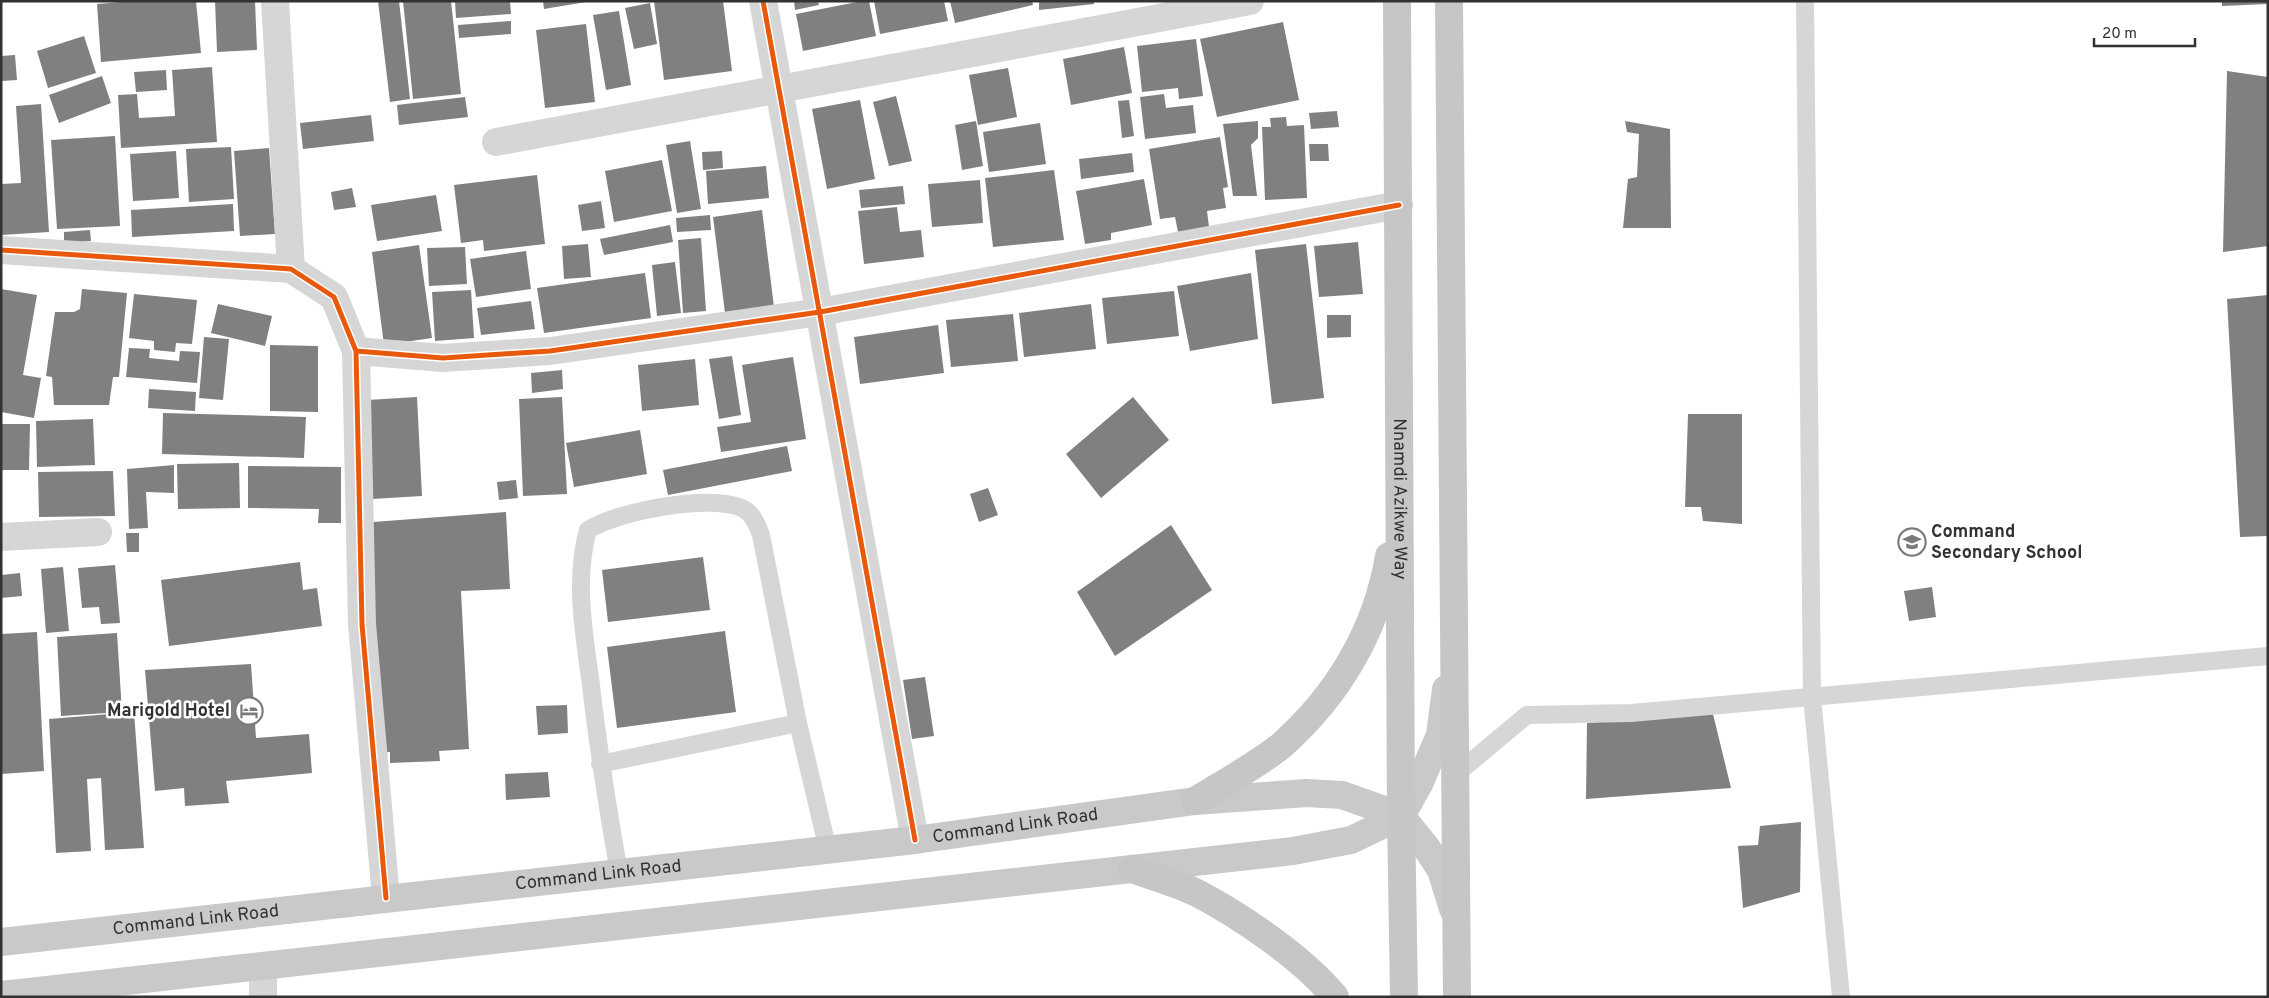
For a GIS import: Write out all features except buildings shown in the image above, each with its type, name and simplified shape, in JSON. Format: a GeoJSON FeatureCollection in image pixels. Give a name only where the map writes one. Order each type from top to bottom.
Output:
{"type":"FeatureCollection","features":[{"type":"Feature","properties":{"kind":"highway","name":"Nnamdi Azikwe Way"},"geometry":{"type":"LineString","coordinates":[[1397,1],[1401,485],[1400,816],[1404,997]]}},
{"type":"Feature","properties":{"kind":"highway"},"geometry":{"type":"LineString","coordinates":[[1449,1],[1457,997]]}},
{"type":"Feature","properties":{"kind":"highway"},"geometry":{"type":"LineString","coordinates":[[1195,802],[1281,745],[1328,698],[1363,642],[1384,586],[1401,485]]}},
{"type":"Feature","properties":{"kind":"highway"},"geometry":{"type":"LineString","coordinates":[[1132,869],[1196,892],[1245,922],[1290,955],[1334,997]]}},
{"type":"Feature","properties":{"kind":"main road"},"geometry":{"type":"LineString","coordinates":[[1,995],[1293,851],[1351,840],[1400,816],[1419,784],[1440,735],[1453,643]]}},
{"type":"Feature","properties":{"kind":"main road","name":"Command Link Road"},"geometry":{"type":"LineString","coordinates":[[1,942],[915,840],[1195,802],[1306,793],[1342,796],[1400,816]]}},
{"type":"Feature","properties":{"kind":"main road"},"geometry":{"type":"LineString","coordinates":[[1400,816],[1426,846],[1441,870],[1456,920]]}},
{"type":"Feature","properties":{"kind":"street"},"geometry":{"type":"LineString","coordinates":[[275,1],[291,269]]}},
{"type":"Feature","properties":{"kind":"street"},"geometry":{"type":"LineString","coordinates":[[762,1],[780,89],[915,840]]}},
{"type":"Feature","properties":{"kind":"street"},"geometry":{"type":"LineString","coordinates":[[496,142],[1250,1]]}},
{"type":"Feature","properties":{"kind":"street"},"geometry":{"type":"LineString","coordinates":[[356,351],[442,358],[550,350],[820,312],[1399,205]]}},
{"type":"Feature","properties":{"kind":"street"},"geometry":{"type":"LineString","coordinates":[[1,250],[291,269],[334,297],[356,351],[362,624],[386,898]]}},
{"type":"Feature","properties":{"kind":"street"},"geometry":{"type":"LineString","coordinates":[[1,536],[98,532]]}},
{"type":"Feature","properties":{"kind":"street"},"geometry":{"type":"LineString","coordinates":[[262,966],[263,997]]}},
{"type":"Feature","properties":{"kind":"lane"},"geometry":{"type":"LineString","coordinates":[[1805,1],[1812,697],[1841,997]]}},
{"type":"Feature","properties":{"kind":"lane"},"geometry":{"type":"LineString","coordinates":[[618,873],[600,764],[582,616],[582,551],[588,530],[601,522],[650,509],[712,502],[742,508],[753,517],[761,535],[798,723],[828,850]]}},
{"type":"Feature","properties":{"kind":"lane"},"geometry":{"type":"LineString","coordinates":[[1454,776],[1528,715],[1631,713],[2268,656]]}},
{"type":"Feature","properties":{"kind":"lane"},"geometry":{"type":"LineString","coordinates":[[600,764],[798,723]]}},
{"type":"Feature","properties":{"kind":"cycle path"},"geometry":{"type":"LineString","coordinates":[[763,1],[915,840]]}},
{"type":"Feature","properties":{"kind":"cycle path"},"geometry":{"type":"LineString","coordinates":[[356,351],[443,358],[550,351],[820,312],[1399,205]]}},
{"type":"Feature","properties":{"kind":"cycle path"},"geometry":{"type":"LineString","coordinates":[[1,250],[291,269],[334,297],[356,351],[362,624],[386,898]]}},
{"type":"Feature","properties":{"kind":"place","name":"Command Secondary School"},"geometry":{"type":"Point","coordinates":[1912,542]}},
{"type":"Feature","properties":{"kind":"place","name":"Marigold Hotel"},"geometry":{"type":"Point","coordinates":[249,711]}}]}
